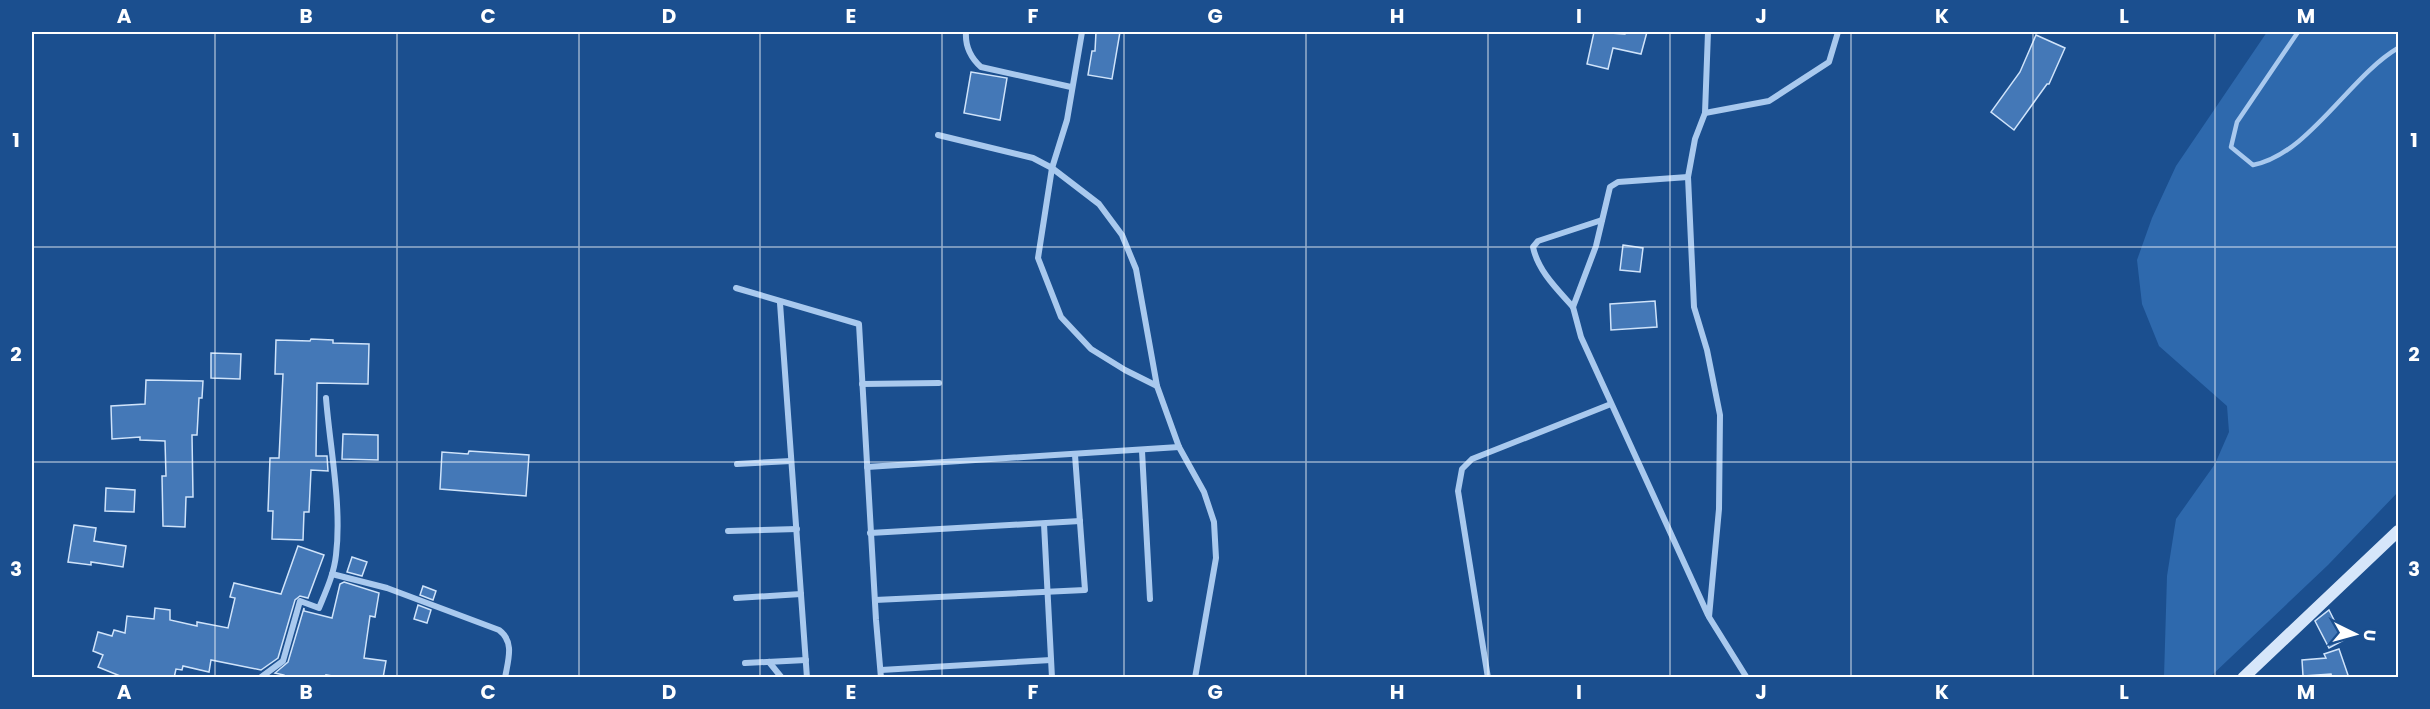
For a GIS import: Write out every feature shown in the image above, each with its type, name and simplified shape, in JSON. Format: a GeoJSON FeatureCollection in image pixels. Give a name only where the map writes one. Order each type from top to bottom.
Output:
{"type":"FeatureCollection","features":[{"type":"Feature","properties":{"kind":"street"},"geometry":{"type":"LineString","coordinates":[[966,32],[971,58],[981,67],[1071,87]]}},
{"type":"Feature","properties":{"kind":"street"},"geometry":{"type":"LineString","coordinates":[[1082,32],[1066,120],[1052,168],[1038,258],[1061,317],[1091,349],[1157,386]]}},
{"type":"Feature","properties":{"kind":"street"},"geometry":{"type":"LineString","coordinates":[[1708,32],[1705,113],[1695,140],[1688,177],[1694,307],[1707,350],[1720,415],[1719,509],[1709,617]]}},
{"type":"Feature","properties":{"kind":"street"},"geometry":{"type":"LineString","coordinates":[[1705,113],[1769,101],[1829,62],[1838,32]]}},
{"type":"Feature","properties":{"kind":"street"},"geometry":{"type":"LineString","coordinates":[[938,135],[1033,158],[1052,168],[1099,204],[1122,235],[1136,269],[1157,386],[1179,447],[1204,492],[1214,522],[1216,558],[1195,678]]}},
{"type":"Feature","properties":{"kind":"street"},"geometry":{"type":"LineString","coordinates":[[1573,307],[1592,257],[1610,188],[1618,182],[1688,177]]}},
{"type":"Feature","properties":{"kind":"street"},"geometry":{"type":"LineString","coordinates":[[1602,220],[1538,241],[1533,247],[1535,256],[1550,282],[1573,307],[1581,337],[1709,617],[1747,678]]}},
{"type":"Feature","properties":{"kind":"street"},"geometry":{"type":"LineString","coordinates":[[736,288],[780,303],[859,324],[870,533],[881,674],[1051,660]]}},
{"type":"Feature","properties":{"kind":"street"},"geometry":{"type":"LineString","coordinates":[[780,303],[807,678]]}},
{"type":"Feature","properties":{"kind":"street"},"geometry":{"type":"LineString","coordinates":[[862,384],[939,383]]}},
{"type":"Feature","properties":{"kind":"street"},"geometry":{"type":"LineString","coordinates":[[260,678],[283,661],[300,601],[319,608],[332,574],[336,555],[337,520],[326,398]]}},
{"type":"Feature","properties":{"kind":"street"},"geometry":{"type":"LineString","coordinates":[[1488,678],[1458,491],[1462,469],[1472,459],[1611,404]]}},
{"type":"Feature","properties":{"kind":"street"},"geometry":{"type":"LineString","coordinates":[[867,467],[1179,447]]}},
{"type":"Feature","properties":{"kind":"street"},"geometry":{"type":"LineString","coordinates":[[1142,451],[1150,599]]}},
{"type":"Feature","properties":{"kind":"street"},"geometry":{"type":"LineString","coordinates":[[875,600],[1085,590],[1075,455]]}},
{"type":"Feature","properties":{"kind":"street"},"geometry":{"type":"LineString","coordinates":[[737,464],[791,461]]}},
{"type":"Feature","properties":{"kind":"street"},"geometry":{"type":"LineString","coordinates":[[870,533],[1080,522]]}},
{"type":"Feature","properties":{"kind":"street"},"geometry":{"type":"LineString","coordinates":[[1044,524],[1052,678]]}},
{"type":"Feature","properties":{"kind":"street"},"geometry":{"type":"LineString","coordinates":[[728,531],[797,529]]}},
{"type":"Feature","properties":{"kind":"street"},"geometry":{"type":"LineString","coordinates":[[2243,678],[2398,531]]}},
{"type":"Feature","properties":{"kind":"street"},"geometry":{"type":"LineString","coordinates":[[332,574],[387,588],[499,630],[508,639],[510,646],[505,678]]}},
{"type":"Feature","properties":{"kind":"street"},"geometry":{"type":"LineString","coordinates":[[736,598],[801,594]]}},
{"type":"Feature","properties":{"kind":"street"},"geometry":{"type":"LineString","coordinates":[[745,663],[806,660]]}},
{"type":"Feature","properties":{"kind":"street"},"geometry":{"type":"LineString","coordinates":[[769,662],[782,678]]}},
{"type":"Feature","properties":{"kind":"lane"},"geometry":{"type":"LineString","coordinates":[[2298,32],[2236,122],[2231,147],[2253,165],[2270,162],[2309,132],[2383,57],[2398,48]]}},
{"type":"Feature","properties":{"kind":"shaded area"},"geometry":{"type":"Polygon","coordinates":[[[2267,32],[2398,32],[2398,492],[2328,565],[2210,677],[2164,677],[2167,576],[2176,519],[2215,464],[2229,432],[2227,406],[2159,346],[2142,304],[2137,260],[2152,218],[2176,166],[2267,32]]]}},
{"type":"Feature","properties":{"kind":"building"},"geometry":{"type":"Polygon","coordinates":[[[1096,32],[1120,32],[1112,79],[1088,75],[1092,51],[1095,51],[1096,32]]]}},
{"type":"Feature","properties":{"kind":"building"},"geometry":{"type":"Polygon","coordinates":[[[1594,32],[1625,34],[1626,32],[1647,32],[1641,54],[1613,48],[1608,69],[1587,64],[1594,32]]]}},
{"type":"Feature","properties":{"kind":"building"},"geometry":{"type":"Polygon","coordinates":[[[2036,35],[2065,48],[2049,84],[2014,130],[1991,112],[2020,72],[2036,35]]]}},
{"type":"Feature","properties":{"kind":"building"},"geometry":{"type":"Polygon","coordinates":[[[971,72],[1007,78],[1000,120],[964,113],[971,72]]]}},
{"type":"Feature","properties":{"kind":"building"},"geometry":{"type":"Polygon","coordinates":[[[1623,245],[1643,248],[1640,272],[1620,270],[1623,245]]]}},
{"type":"Feature","properties":{"kind":"building"},"geometry":{"type":"Polygon","coordinates":[[[1655,301],[1657,327],[1611,330],[1610,304],[1655,301]]]}},
{"type":"Feature","properties":{"kind":"building"},"geometry":{"type":"Polygon","coordinates":[[[311,339],[333,340],[333,343],[369,344],[368,384],[317,383],[316,456],[327,456],[328,471],[311,470],[309,512],[304,512],[303,540],[272,539],[273,511],[268,511],[270,458],[279,458],[283,374],[275,374],[276,340],[310,341],[311,339]]]}},
{"type":"Feature","properties":{"kind":"building"},"geometry":{"type":"Polygon","coordinates":[[[211,353],[241,354],[240,379],[211,378],[211,353]]]}},
{"type":"Feature","properties":{"kind":"building"},"geometry":{"type":"Polygon","coordinates":[[[146,380],[203,381],[202,398],[199,398],[197,435],[192,435],[193,497],[186,497],[185,527],[163,526],[162,476],[166,476],[165,441],[140,440],[140,437],[112,439],[111,406],[145,404],[146,380]]]}},
{"type":"Feature","properties":{"kind":"building"},"geometry":{"type":"Polygon","coordinates":[[[343,434],[378,435],[378,460],[342,459],[343,434]]]}},
{"type":"Feature","properties":{"kind":"building"},"geometry":{"type":"Polygon","coordinates":[[[469,451],[529,455],[526,496],[440,489],[442,452],[468,454],[469,451]]]}},
{"type":"Feature","properties":{"kind":"building"},"geometry":{"type":"Polygon","coordinates":[[[106,488],[135,490],[134,512],[105,511],[106,488]]]}},
{"type":"Feature","properties":{"kind":"building"},"geometry":{"type":"Polygon","coordinates":[[[74,525],[96,528],[94,541],[126,546],[123,567],[91,562],[91,565],[68,562],[74,525]]]}},
{"type":"Feature","properties":{"kind":"building"},"geometry":{"type":"Polygon","coordinates":[[[298,546],[324,555],[308,598],[300,596],[295,600],[278,658],[261,670],[211,660],[209,672],[183,666],[182,670],[176,669],[174,678],[125,678],[98,667],[103,655],[93,651],[98,632],[112,636],[114,630],[125,633],[127,616],[154,619],[155,608],[170,610],[170,620],[197,626],[197,622],[228,628],[235,598],[230,597],[234,583],[281,594],[298,546]]]}},
{"type":"Feature","properties":{"kind":"building"},"geometry":{"type":"Polygon","coordinates":[[[352,557],[367,562],[362,576],[347,572],[352,557]]]}},
{"type":"Feature","properties":{"kind":"building"},"geometry":{"type":"Polygon","coordinates":[[[344,582],[379,593],[375,617],[370,616],[364,658],[386,661],[383,678],[344,678],[326,675],[326,678],[284,678],[284,675],[275,673],[288,662],[304,608],[304,611],[332,618],[340,584],[344,582]]]}},
{"type":"Feature","properties":{"kind":"building"},"geometry":{"type":"Polygon","coordinates":[[[423,586],[436,591],[433,600],[420,595],[423,586]]]}},
{"type":"Feature","properties":{"kind":"building"},"geometry":{"type":"Polygon","coordinates":[[[418,605],[431,610],[427,623],[414,619],[418,605]]]}},
{"type":"Feature","properties":{"kind":"building"},"geometry":{"type":"Polygon","coordinates":[[[2329,610],[2344,640],[2329,648],[2315,621],[2329,610]]]}},
{"type":"Feature","properties":{"kind":"building"},"geometry":{"type":"Polygon","coordinates":[[[2339,649],[2349,678],[2332,678],[2331,674],[2303,676],[2302,660],[2326,658],[2324,654],[2339,649]]]}}]}
